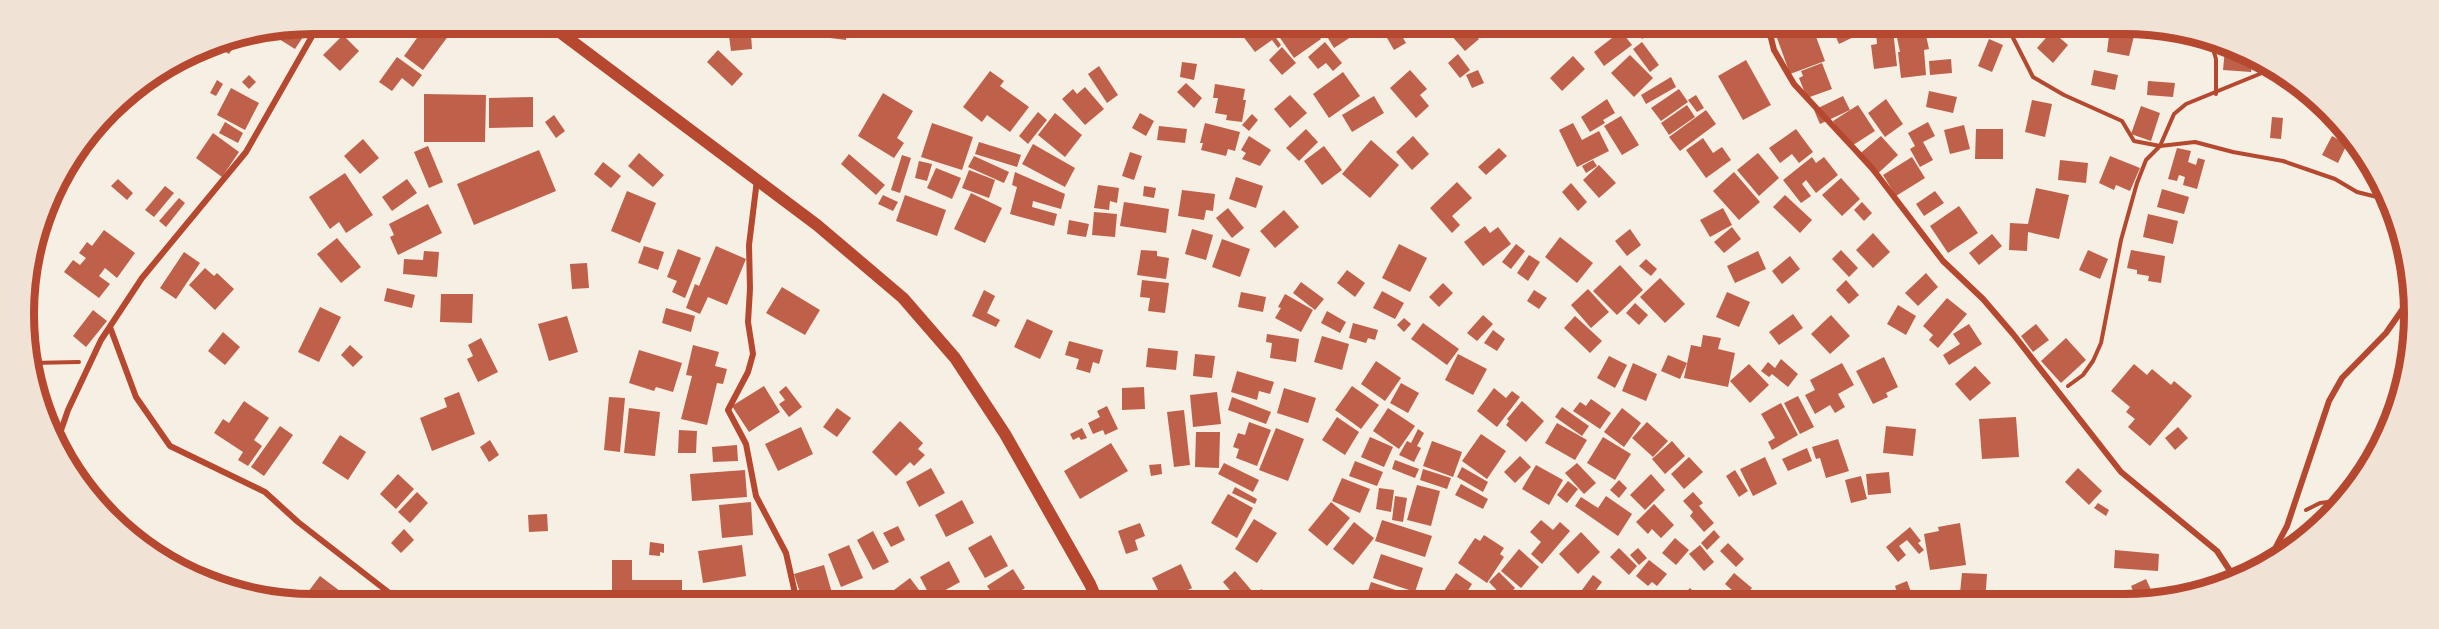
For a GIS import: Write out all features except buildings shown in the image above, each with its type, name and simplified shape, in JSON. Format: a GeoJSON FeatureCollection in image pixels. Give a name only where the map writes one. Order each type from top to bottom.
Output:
{"type":"FeatureCollection","features":[{"type":"Feature","properties":{"kind":"main road"},"geometry":{"type":"LineString","coordinates":[[562,34],[817,225],[903,298],[955,358],[1005,434],[1094,594]]}},
{"type":"Feature","properties":{"kind":"street"},"geometry":{"type":"LineString","coordinates":[[60,432],[68,410],[110,327],[142,279],[246,152],[313,34]]}},
{"type":"Feature","properties":{"kind":"street"},"geometry":{"type":"LineString","coordinates":[[1770,34],[1774,51],[1794,84],[1872,168],[1916,229],[1943,261],[1990,308],[2121,472],[2217,551],[2232,573]]}},
{"type":"Feature","properties":{"kind":"street"},"geometry":{"type":"LineString","coordinates":[[757,180],[749,245],[748,322],[753,354],[748,372],[728,410],[746,444],[756,496],[786,553],[796,594]]}},
{"type":"Feature","properties":{"kind":"street"},"geometry":{"type":"LineString","coordinates":[[2274,551],[2287,526],[2329,401],[2342,378],[2386,333],[2404,307]]}},
{"type":"Feature","properties":{"kind":"street"},"geometry":{"type":"LineString","coordinates":[[110,327],[136,397],[170,446],[265,492],[298,522],[391,594]]}},
{"type":"Feature","properties":{"kind":"path"},"geometry":{"type":"LineString","coordinates":[[2011,34],[2033,77],[2064,95],[2122,121],[2134,141],[2160,146],[2194,142],[2283,161],[2335,179],[2357,192],[2379,197]]}},
{"type":"Feature","properties":{"kind":"path"},"geometry":{"type":"LineString","coordinates":[[2211,48],[2216,59],[2216,94]]}},
{"type":"Feature","properties":{"kind":"path"},"geometry":{"type":"LineString","coordinates":[[2058,394],[2083,375],[2093,361],[2106,321],[2121,240],[2137,183],[2146,160],[2160,146],[2174,114],[2186,104],[2266,73]]}},
{"type":"Feature","properties":{"kind":"path"},"geometry":{"type":"LineString","coordinates":[[39,363],[91,362]]}},
{"type":"Feature","properties":{"kind":"path"},"geometry":{"type":"LineString","coordinates":[[2287,526],[2301,512],[2320,503],[2333,501]]}}]}
